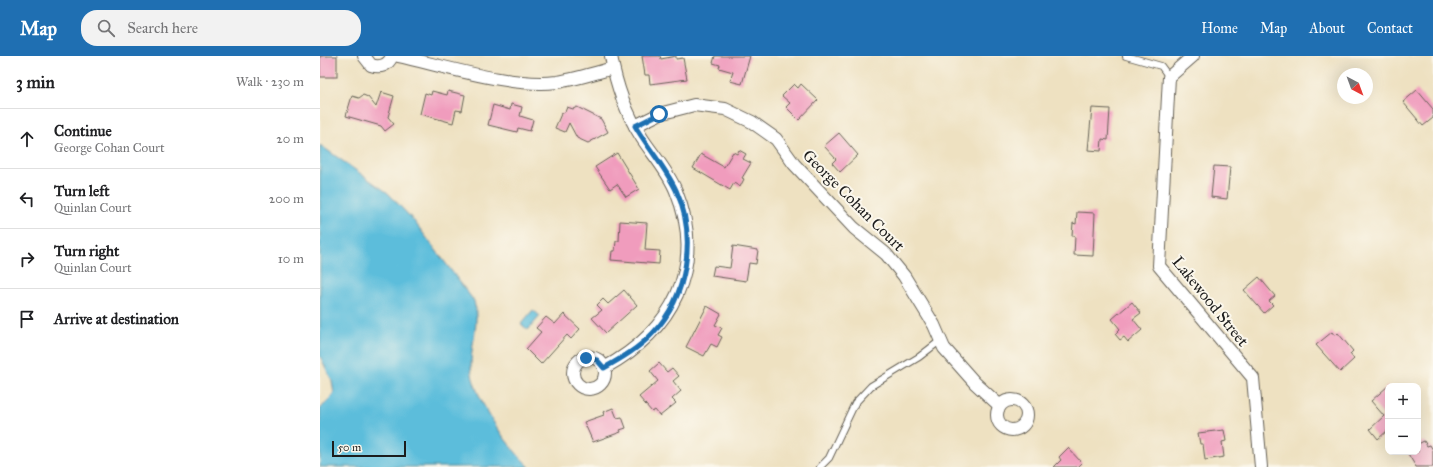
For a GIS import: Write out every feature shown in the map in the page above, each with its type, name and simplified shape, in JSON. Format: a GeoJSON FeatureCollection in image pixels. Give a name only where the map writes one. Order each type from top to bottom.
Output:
{"type":"FeatureCollection","features":[{"type":"Feature","properties":{"kind":"street"},"geometry":{"type":"LineString","coordinates":[[364,56],[371,65],[380,67],[388,63],[392,56]]}},
{"type":"Feature","properties":{"kind":"street"},"geometry":{"type":"LineString","coordinates":[[398,56],[502,80],[530,83],[556,82],[613,68]]}},
{"type":"Feature","properties":{"kind":"street"},"geometry":{"type":"LineString","coordinates":[[604,368],[638,346],[654,332],[663,320],[683,280],[688,249],[686,227],[676,191],[662,166],[635,126],[625,107],[613,68],[611,56]]}},
{"type":"Feature","properties":{"kind":"street"},"geometry":{"type":"LineString","coordinates":[[1169,77],[1194,56]]}},
{"type":"Feature","properties":{"kind":"street","name":"Lakewood Street"},"geometry":{"type":"LineString","coordinates":[[1169,77],[1159,266],[1253,378],[1261,467]]}},
{"type":"Feature","properties":{"kind":"street","name":"George Cohan Court"},"geometry":{"type":"LineString","coordinates":[[635,126],[659,114],[694,106],[726,109],[752,122],[776,139],[794,164],[854,228],[886,254],[904,276],[934,325],[944,348],[974,383],[1000,406]]}},
{"type":"Feature","properties":{"kind":"lane"},"geometry":{"type":"LineString","coordinates":[[1126,56],[1161,66],[1169,77]]}},
{"type":"Feature","properties":{"kind":"lane"},"geometry":{"type":"LineString","coordinates":[[820,467],[829,458],[855,403],[871,386],[919,358],[941,340]]}},
{"type":"Feature","properties":{"kind":"water"},"geometry":{"type":"Polygon","coordinates":[[[320,145],[388,193],[414,221],[474,301],[476,309],[476,325],[471,365],[477,391],[492,420],[512,447],[530,467],[320,467],[320,409],[334,394],[332,381],[320,356],[320,145]]]}},
{"type":"Feature","properties":{"kind":"water"},"geometry":{"type":"Polygon","coordinates":[[[533,310],[540,316],[528,330],[521,324],[533,310]]]}},
{"type":"Feature","properties":{"kind":"building"},"geometry":{"type":"Polygon","coordinates":[[[320,56],[337,56],[337,77],[320,77],[320,56]]]}},
{"type":"Feature","properties":{"kind":"building"},"geometry":{"type":"Polygon","coordinates":[[[642,56],[660,56],[661,59],[676,56],[676,59],[683,58],[687,79],[650,84],[649,75],[645,75],[642,56]]]}},
{"type":"Feature","properties":{"kind":"building"},"geometry":{"type":"Polygon","coordinates":[[[715,56],[750,56],[742,84],[730,81],[733,72],[719,68],[720,65],[713,63],[715,56]]]}},
{"type":"Feature","properties":{"kind":"building"},"geometry":{"type":"Polygon","coordinates":[[[794,84],[798,88],[801,84],[818,100],[799,120],[786,107],[790,103],[782,96],[794,84]]]}},
{"type":"Feature","properties":{"kind":"building"},"geometry":{"type":"Polygon","coordinates":[[[1417,90],[1433,109],[1433,118],[1423,126],[1403,102],[1417,90]]]}},
{"type":"Feature","properties":{"kind":"building"},"geometry":{"type":"Polygon","coordinates":[[[432,91],[447,95],[448,91],[465,95],[462,111],[456,110],[453,123],[420,114],[425,93],[431,95],[432,91]]]}},
{"type":"Feature","properties":{"kind":"building"},"geometry":{"type":"Polygon","coordinates":[[[381,92],[394,96],[388,117],[394,124],[385,131],[381,126],[346,116],[352,96],[359,98],[363,95],[368,97],[376,107],[381,92]]]}},
{"type":"Feature","properties":{"kind":"building"},"geometry":{"type":"Polygon","coordinates":[[[511,104],[522,107],[520,116],[533,120],[530,131],[518,128],[517,132],[488,125],[493,105],[510,110],[511,104]]]}},
{"type":"Feature","properties":{"kind":"building"},"geometry":{"type":"Polygon","coordinates":[[[567,107],[573,109],[577,107],[601,119],[608,132],[588,143],[577,138],[569,123],[565,132],[555,128],[561,114],[565,112],[567,107]]]}},
{"type":"Feature","properties":{"kind":"building"},"geometry":{"type":"Polygon","coordinates":[[[1092,108],[1110,109],[1108,140],[1102,139],[1101,151],[1088,150],[1092,108]]]}},
{"type":"Feature","properties":{"kind":"building"},"geometry":{"type":"Polygon","coordinates":[[[839,133],[858,155],[840,172],[832,163],[836,159],[824,146],[839,133]]]}},
{"type":"Feature","properties":{"kind":"building"},"geometry":{"type":"Polygon","coordinates":[[[739,150],[746,154],[743,159],[751,163],[742,178],[744,179],[740,187],[734,183],[730,190],[693,168],[701,154],[724,167],[733,152],[737,154],[739,150]]]}},
{"type":"Feature","properties":{"kind":"building"},"geometry":{"type":"Polygon","coordinates":[[[617,153],[639,189],[626,197],[617,184],[610,189],[595,167],[617,153]]]}},
{"type":"Feature","properties":{"kind":"building"},"geometry":{"type":"Polygon","coordinates":[[[1214,166],[1230,167],[1227,199],[1211,197],[1214,166]]]}},
{"type":"Feature","properties":{"kind":"building"},"geometry":{"type":"Polygon","coordinates":[[[1077,212],[1095,213],[1093,256],[1074,255],[1075,236],[1072,236],[1073,223],[1076,224],[1077,212]]]}},
{"type":"Feature","properties":{"kind":"building"},"geometry":{"type":"Polygon","coordinates":[[[620,221],[647,223],[645,250],[660,251],[659,264],[611,260],[612,251],[615,251],[616,241],[619,241],[620,221]]]}},
{"type":"Feature","properties":{"kind":"building"},"geometry":{"type":"Polygon","coordinates":[[[733,246],[758,250],[756,264],[749,263],[746,281],[712,276],[714,266],[730,268],[733,246]]]}},
{"type":"Feature","properties":{"kind":"building"},"geometry":{"type":"Polygon","coordinates":[[[1259,277],[1275,296],[1269,301],[1273,305],[1264,313],[1244,290],[1259,277]]]}},
{"type":"Feature","properties":{"kind":"building"},"geometry":{"type":"Polygon","coordinates":[[[624,290],[637,305],[606,333],[592,318],[602,310],[597,305],[603,299],[608,304],[624,290]]]}},
{"type":"Feature","properties":{"kind":"building"},"geometry":{"type":"Polygon","coordinates":[[[1132,302],[1141,313],[1133,319],[1142,330],[1128,342],[1124,337],[1120,340],[1115,334],[1120,329],[1112,319],[1132,302]]]}},
{"type":"Feature","properties":{"kind":"building"},"geometry":{"type":"Polygon","coordinates":[[[707,306],[721,314],[715,325],[722,328],[718,335],[722,337],[717,347],[711,344],[704,356],[686,347],[707,306]]]}},
{"type":"Feature","properties":{"kind":"building"},"geometry":{"type":"Polygon","coordinates":[[[564,314],[580,329],[571,339],[567,335],[541,364],[526,349],[541,332],[536,328],[546,317],[555,324],[564,314]]]}},
{"type":"Feature","properties":{"kind":"building"},"geometry":{"type":"Polygon","coordinates":[[[1332,332],[1335,336],[1338,333],[1353,351],[1350,354],[1354,359],[1340,372],[1316,345],[1332,332]]]}},
{"type":"Feature","properties":{"kind":"building"},"geometry":{"type":"Polygon","coordinates":[[[659,363],[667,372],[672,368],[679,376],[673,381],[681,391],[672,399],[676,403],[660,416],[655,410],[652,412],[639,397],[658,381],[650,371],[659,363]]]}},
{"type":"Feature","properties":{"kind":"building"},"geometry":{"type":"Polygon","coordinates":[[[1385,389],[1385,433],[1378,439],[1370,429],[1384,416],[1371,401],[1385,389]]]}},
{"type":"Feature","properties":{"kind":"building"},"geometry":{"type":"Polygon","coordinates":[[[613,408],[617,418],[622,417],[626,428],[620,430],[621,432],[593,442],[584,422],[604,415],[603,412],[613,408]]]}},
{"type":"Feature","properties":{"kind":"building"},"geometry":{"type":"Polygon","coordinates":[[[1224,430],[1226,441],[1222,442],[1224,457],[1205,460],[1203,444],[1200,444],[1198,433],[1224,430]]]}},
{"type":"Feature","properties":{"kind":"building"},"geometry":{"type":"Polygon","coordinates":[[[1424,441],[1427,446],[1430,445],[1433,450],[1433,467],[1416,467],[1409,455],[1421,455],[1421,442],[1424,441]]]}},
{"type":"Feature","properties":{"kind":"building"},"geometry":{"type":"Polygon","coordinates":[[[1068,448],[1082,463],[1078,467],[1054,467],[1061,460],[1059,457],[1068,448]]]}},
{"type":"Feature","properties":{"kind":"route"},"geometry":{"type":"LineString","coordinates":[[586,358],[597,360],[604,368],[621,359],[638,346],[654,332],[663,320],[683,280],[688,249],[686,227],[681,206],[676,191],[662,166],[642,139],[635,126],[659,114]]}}]}
